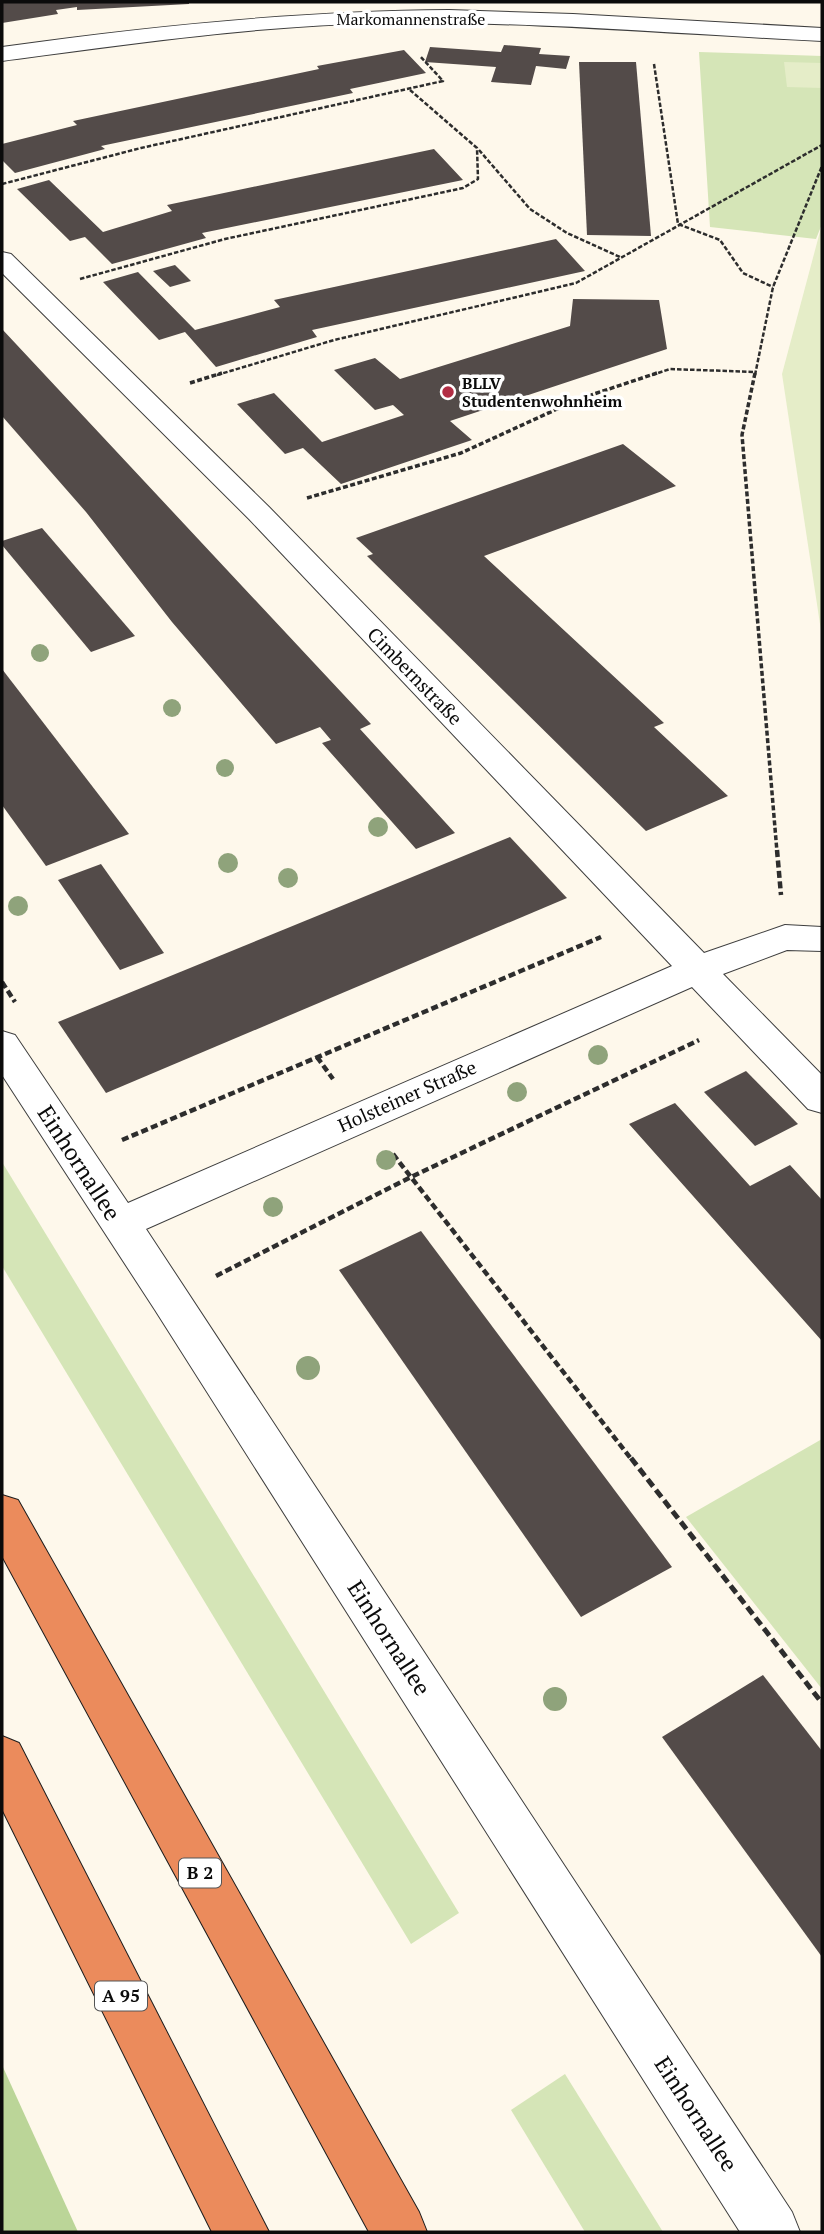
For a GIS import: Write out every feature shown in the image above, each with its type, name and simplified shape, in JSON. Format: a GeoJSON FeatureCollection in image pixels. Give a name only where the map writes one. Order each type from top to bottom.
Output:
{"type":"FeatureCollection","features":[{"type":"Feature","properties":{"kind":"highway","name":"B 2"},"geometry":{"type":"LineString","coordinates":[[2,1514],[399,2232]]}},
{"type":"Feature","properties":{"kind":"highway","name":"A 95"},"geometry":{"type":"LineString","coordinates":[[2,1759],[241,2232]]}},
{"type":"Feature","properties":{"kind":"street","name":"Markomannenstraße"},"geometry":{"type":"LineString","coordinates":[[2,54],[203,28],[325,19],[441,17],[822,35]]}},
{"type":"Feature","properties":{"kind":"street","name":"Cimbernstraße"},"geometry":{"type":"LineString","coordinates":[[2,259],[259,513],[822,1099]]}},
{"type":"Feature","properties":{"kind":"street"},"geometry":{"type":"LineString","coordinates":[[785,937],[822,939]]}},
{"type":"Feature","properties":{"kind":"street","name":"Holsteiner Straße"},"geometry":{"type":"LineString","coordinates":[[119,1224],[696,970],[785,937]]}},
{"type":"Feature","properties":{"kind":"street","name":"Einhornallee"},"geometry":{"type":"LineString","coordinates":[[2,1045],[170,1298],[772,2232]]}},
{"type":"Feature","properties":{"kind":"path"},"geometry":{"type":"LineString","coordinates":[[2,184],[115,157],[141,148],[443,81],[418,54],[441,17]]}},
{"type":"Feature","properties":{"kind":"path"},"geometry":{"type":"LineString","coordinates":[[648,25],[678,223]]}},
{"type":"Feature","properties":{"kind":"path"},"geometry":{"type":"LineString","coordinates":[[410,90],[477,148],[530,209],[567,233],[621,257]]}},
{"type":"Feature","properties":{"kind":"path"},"geometry":{"type":"LineString","coordinates":[[144,397],[334,340],[576,283],[678,223],[822,145]]}},
{"type":"Feature","properties":{"kind":"path"},"geometry":{"type":"LineString","coordinates":[[34,292],[225,239],[463,188],[478,179],[480,168],[477,148]]}},
{"type":"Feature","properties":{"kind":"path"},"geometry":{"type":"LineString","coordinates":[[785,937],[742,435],[773,287],[822,166]]}},
{"type":"Feature","properties":{"kind":"path"},"geometry":{"type":"LineString","coordinates":[[678,223],[720,240],[743,273],[773,287]]}},
{"type":"Feature","properties":{"kind":"path"},"geometry":{"type":"LineString","coordinates":[[259,513],[461,453],[579,399],[670,369],[755,372]]}},
{"type":"Feature","properties":{"kind":"path"},"geometry":{"type":"LineString","coordinates":[[77,1160],[646,917]]}},
{"type":"Feature","properties":{"kind":"path"},"geometry":{"type":"LineString","coordinates":[[170,1298],[411,1177],[744,1019]]}},
{"type":"Feature","properties":{"kind":"path"},"geometry":{"type":"LineString","coordinates":[[317,1058],[822,1703]]}},
{"type":"Feature","properties":{"kind":"green space"},"geometry":{"type":"Polygon","coordinates":[[[699,52],[822,56],[822,224],[816,239],[710,227],[699,52]]]}},
{"type":"Feature","properties":{"kind":"green space"},"geometry":{"type":"Polygon","coordinates":[[[784,62],[822,63],[822,88],[787,87],[784,62]]]}},
{"type":"Feature","properties":{"kind":"green space"},"geometry":{"type":"Polygon","coordinates":[[[822,224],[822,637],[782,374],[822,224]]]}},
{"type":"Feature","properties":{"kind":"green space"},"geometry":{"type":"Polygon","coordinates":[[[2,1162],[459,1913],[411,1944],[2,1266],[2,1162]]]}},
{"type":"Feature","properties":{"kind":"green space"},"geometry":{"type":"Polygon","coordinates":[[[822,1439],[822,1689],[686,1517],[822,1439]]]}},
{"type":"Feature","properties":{"kind":"green space"},"geometry":{"type":"Polygon","coordinates":[[[2,2065],[78,2232],[2,2232],[2,2065]]]}},
{"type":"Feature","properties":{"kind":"green space"},"geometry":{"type":"Polygon","coordinates":[[[565,2074],[663,2232],[585,2232],[511,2110],[565,2074]]]}},
{"type":"Feature","properties":{"kind":"building"},"geometry":{"type":"Polygon","coordinates":[[[2,2],[189,4],[77,10],[77,7],[56,10],[58,14],[2,23],[2,2]]]}},
{"type":"Feature","properties":{"kind":"building"},"geometry":{"type":"Polygon","coordinates":[[[504,45],[541,48],[539,54],[570,56],[566,69],[536,66],[531,85],[491,82],[496,67],[425,62],[430,47],[501,52],[504,45]]]}},
{"type":"Feature","properties":{"kind":"building"},"geometry":{"type":"Polygon","coordinates":[[[404,50],[426,73],[350,89],[353,93],[101,146],[105,149],[15,173],[2,160],[2,144],[77,125],[73,121],[319,69],[317,66],[404,50]]]}},
{"type":"Feature","properties":{"kind":"building"},"geometry":{"type":"Polygon","coordinates":[[[579,62],[636,62],[651,236],[587,235],[579,62]]]}},
{"type":"Feature","properties":{"kind":"building"},"geometry":{"type":"Polygon","coordinates":[[[434,149],[463,180],[202,233],[206,238],[112,264],[85,237],[70,241],[17,189],[49,180],[103,232],[172,211],[167,205],[434,149]]]}},
{"type":"Feature","properties":{"kind":"building"},"geometry":{"type":"Polygon","coordinates":[[[556,239],[585,271],[312,330],[317,337],[216,367],[185,332],[159,340],[103,282],[138,272],[195,330],[280,307],[274,300],[556,239]]]}},
{"type":"Feature","properties":{"kind":"building"},"geometry":{"type":"Polygon","coordinates":[[[175,265],[191,281],[170,287],[153,271],[175,265]]]}},
{"type":"Feature","properties":{"kind":"building","name":"BLLV Studentenwohnheim"},"geometry":{"type":"Polygon","coordinates":[[[573,299],[659,300],[667,349],[450,421],[472,440],[341,484],[303,448],[285,454],[237,404],[274,393],[322,442],[404,415],[393,405],[375,410],[334,370],[375,358],[400,379],[570,326],[573,299]]]}},
{"type":"Feature","properties":{"kind":"building"},"geometry":{"type":"Polygon","coordinates":[[[2,329],[371,724],[360,729],[455,833],[416,849],[322,743],[331,740],[320,727],[276,744],[172,622],[86,512],[2,416],[2,329]]]}},
{"type":"Feature","properties":{"kind":"building"},"geometry":{"type":"Polygon","coordinates":[[[623,444],[676,486],[484,556],[664,723],[654,727],[728,796],[646,831],[367,556],[373,554],[356,538],[623,444]]]}},
{"type":"Feature","properties":{"kind":"building"},"geometry":{"type":"Polygon","coordinates":[[[42,528],[135,636],[91,652],[2,545],[2,541],[42,528]]]}},
{"type":"Feature","properties":{"kind":"building"},"geometry":{"type":"Polygon","coordinates":[[[2,669],[129,834],[46,866],[2,805],[2,669]]]}},
{"type":"Feature","properties":{"kind":"building"},"geometry":{"type":"Polygon","coordinates":[[[510,837],[567,898],[106,1093],[58,1022],[510,837]]]}},
{"type":"Feature","properties":{"kind":"building"},"geometry":{"type":"Polygon","coordinates":[[[101,864],[164,953],[120,970],[58,880],[101,864]]]}},
{"type":"Feature","properties":{"kind":"building"},"geometry":{"type":"Polygon","coordinates":[[[746,1071],[798,1124],[755,1146],[704,1092],[746,1071]]]}},
{"type":"Feature","properties":{"kind":"building"},"geometry":{"type":"Polygon","coordinates":[[[675,1103],[750,1186],[790,1165],[822,1200],[822,1341],[629,1124],[675,1103]]]}},
{"type":"Feature","properties":{"kind":"building"},"geometry":{"type":"Polygon","coordinates":[[[421,1231],[672,1567],[581,1617],[339,1270],[421,1231]]]}},
{"type":"Feature","properties":{"kind":"building"},"geometry":{"type":"Polygon","coordinates":[[[763,1675],[822,1751],[822,1957],[662,1737],[763,1675]]]}},
{"type":"Feature","properties":{"kind":"place","name":"BLLV Studentenwohnheim"},"geometry":{"type":"Point","coordinates":[448,392]}}]}
